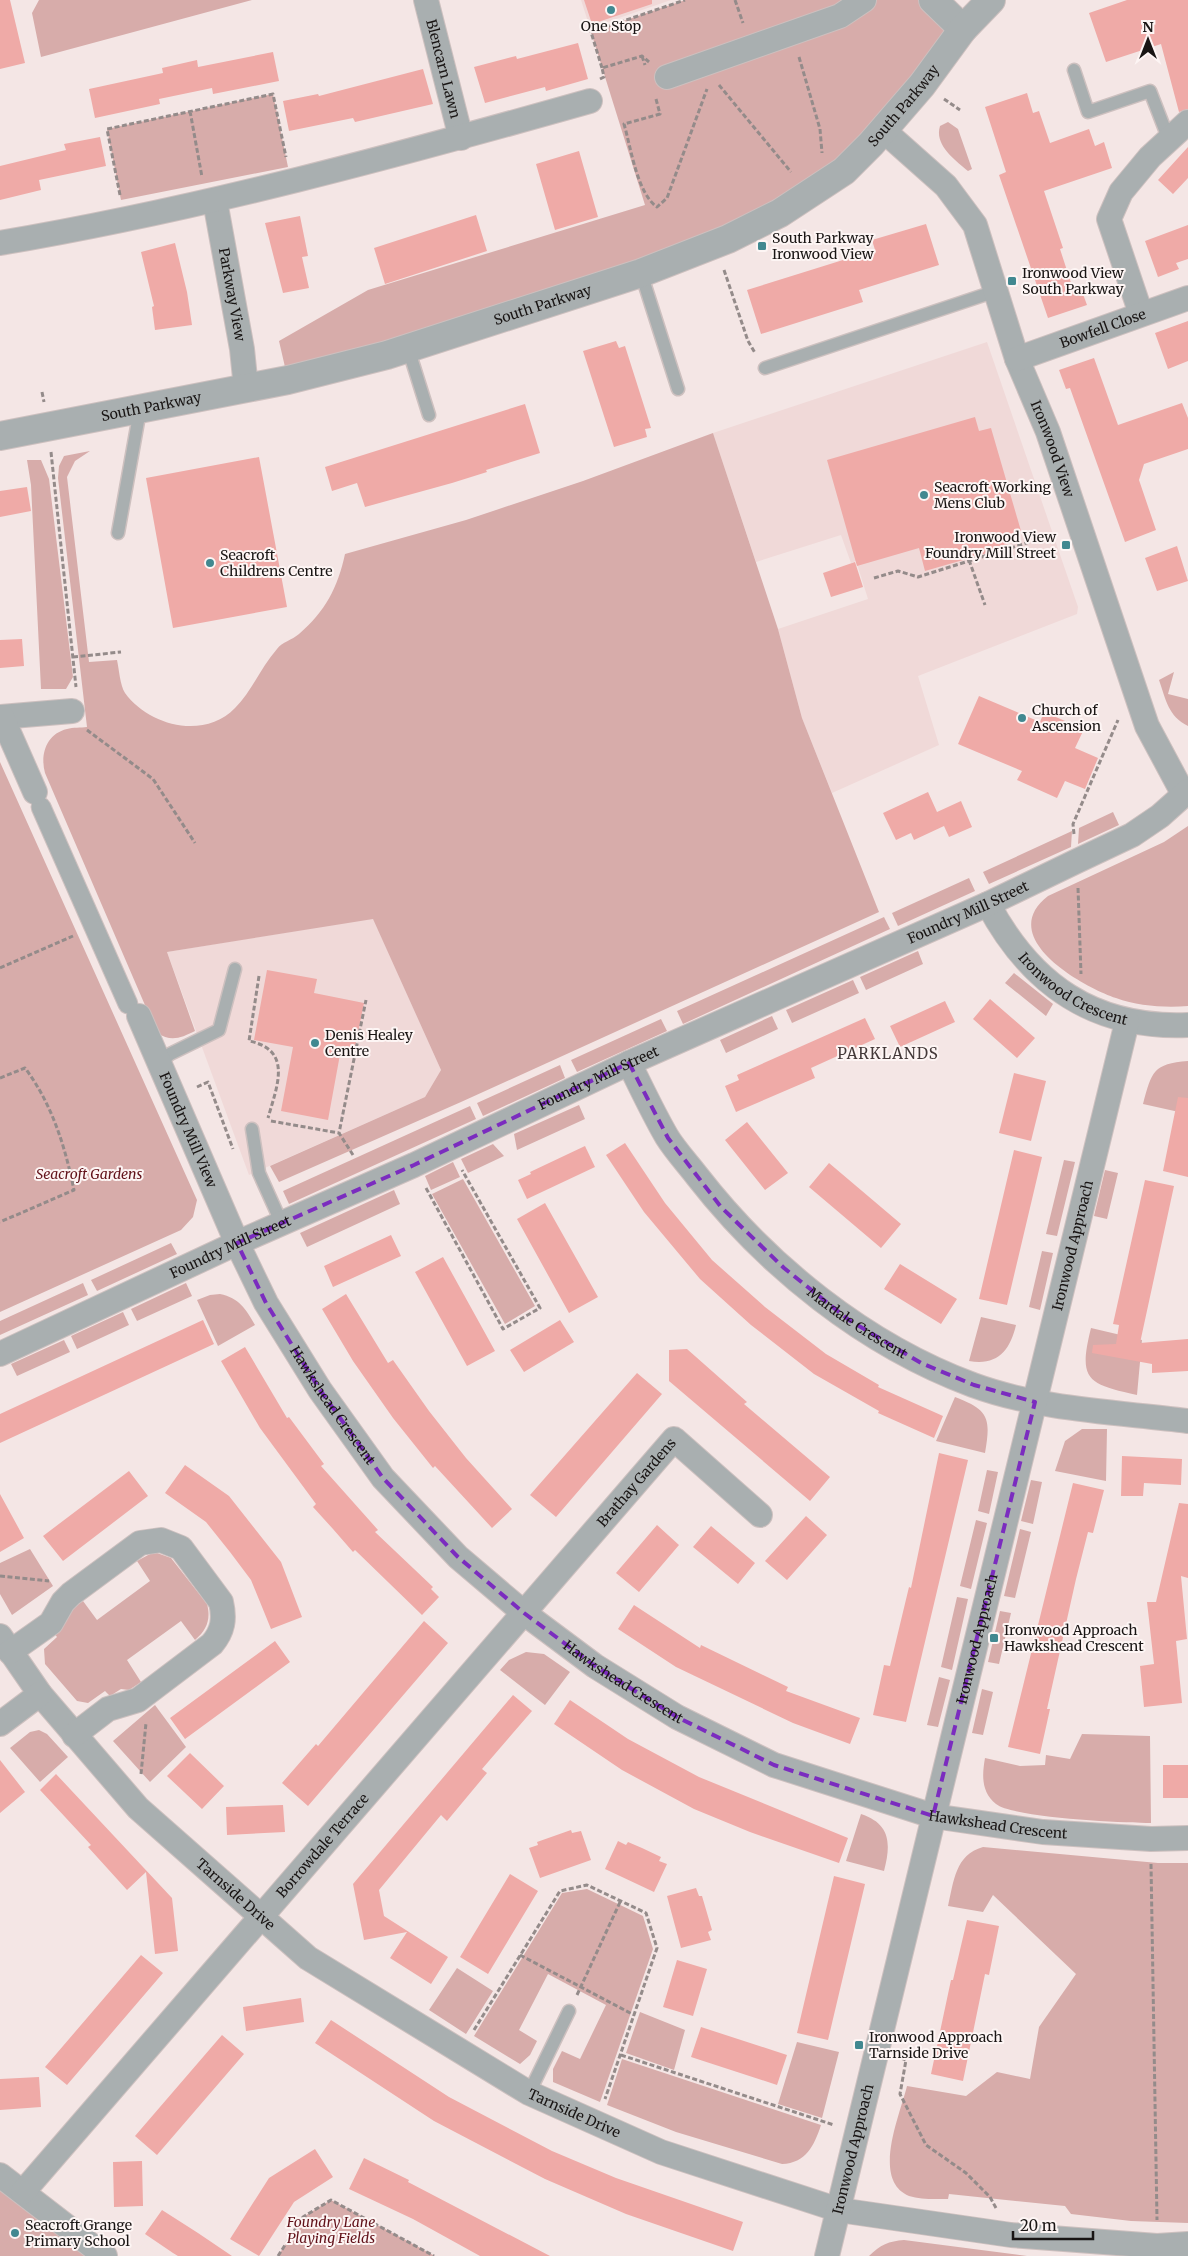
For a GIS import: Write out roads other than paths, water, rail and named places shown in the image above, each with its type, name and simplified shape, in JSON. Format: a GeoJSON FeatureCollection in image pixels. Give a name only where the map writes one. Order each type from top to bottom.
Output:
{"type":"FeatureCollection","features":[{"type":"Feature","properties":{"kind":"street","name":"Blencarn Lawn"},"geometry":{"type":"LineString","coordinates":[[426,0],[460,138]]}},
{"type":"Feature","properties":{"kind":"street"},"geometry":{"type":"LineString","coordinates":[[657,75],[710,68],[791,33],[840,16],[864,0]]}},
{"type":"Feature","properties":{"kind":"street"},"geometry":{"type":"LineString","coordinates":[[933,0],[963,29]]}},
{"type":"Feature","properties":{"kind":"street","name":"South Parkway"},"geometry":{"type":"LineString","coordinates":[[0,436],[288,380],[408,348],[641,273],[728,239],[780,213],[844,170],[883,130],[922,85],[963,29],[991,0]]}},
{"type":"Feature","properties":{"kind":"street"},"geometry":{"type":"LineString","coordinates":[[9,242],[124,220],[291,182],[460,138],[593,90]]}},
{"type":"Feature","properties":{"kind":"street"},"geometry":{"type":"LineString","coordinates":[[1141,314],[1109,219],[1120,192],[1150,157],[1188,122]]}},
{"type":"Feature","properties":{"kind":"street","name":"Ironwood View"},"geometry":{"type":"LineString","coordinates":[[883,130],[946,186],[975,225],[1017,359],[1048,432],[1147,726],[1186,793]]}},
{"type":"Feature","properties":{"kind":"street","name":"Parkway View"},"geometry":{"type":"LineString","coordinates":[[211,201],[242,349],[246,388]]}},
{"type":"Feature","properties":{"kind":"street","name":"Bowfell Close"},"geometry":{"type":"LineString","coordinates":[[1017,359],[1188,298]]}},
{"type":"Feature","properties":{"kind":"street"},"geometry":{"type":"LineString","coordinates":[[1,717],[72,711]]}},
{"type":"Feature","properties":{"kind":"street","name":"Foundry Mill View"},"geometry":{"type":"LineString","coordinates":[[1,717],[94,928],[161,1062],[237,1243]]}},
{"type":"Feature","properties":{"kind":"street","name":"Foundry Mill Street"},"geometry":{"type":"LineString","coordinates":[[0,1354],[237,1243],[414,1165],[629,1063],[988,904],[1132,835],[1160,816],[1186,793]]}},
{"type":"Feature","properties":{"kind":"street","name":"Ironwood Crescent"},"geometry":{"type":"LineString","coordinates":[[988,904],[1010,942],[1037,974],[1082,1005],[1127,1022],[1156,1025],[1188,1025]]}},
{"type":"Feature","properties":{"kind":"street","name":"Ironwood Approach"},"geometry":{"type":"LineString","coordinates":[[828,2256],[933,1816],[1127,1022]]}},
{"type":"Feature","properties":{"kind":"street","name":"Mardale Crescent"},"geometry":{"type":"LineString","coordinates":[[629,1063],[668,1138],[721,1207],[784,1268],[849,1320],[921,1363],[974,1385],[1035,1402],[1188,1421]]}},
{"type":"Feature","properties":{"kind":"street","name":"Hawkshead Crescent"},"geometry":{"type":"LineString","coordinates":[[237,1243],[266,1303],[320,1390],[383,1478],[458,1557],[524,1613],[595,1666],[677,1717],[765,1761],[933,1816],[1043,1832],[1151,1838],[1188,1838]]}},
{"type":"Feature","properties":{"kind":"street","name":"Brathay Gardens"},"geometry":{"type":"LineString","coordinates":[[524,1613],[674,1439],[760,1515]]}},
{"type":"Feature","properties":{"kind":"street","name":"Tarnside Drive"},"geometry":{"type":"LineString","coordinates":[[74,1735],[108,1709],[138,1700],[212,1644],[220,1635],[224,1613],[221,1602],[181,1548],[161,1540],[140,1543],[62,1602],[51,1622],[5,1644],[40,1694],[74,1735],[138,1808],[308,1958],[529,2093],[661,2152],[838,2210],[1011,2234],[1157,2251],[1188,2244]]}},
{"type":"Feature","properties":{"kind":"street","name":"Borrowdale Terrace"},"geometry":{"type":"LineString","coordinates":[[23,2192],[524,1613]]}},
{"type":"Feature","properties":{"kind":"street"},"geometry":{"type":"LineString","coordinates":[[0,1724],[40,1694]]}},
{"type":"Feature","properties":{"kind":"street"},"geometry":{"type":"LineString","coordinates":[[0,2175],[106,2256]]}},
{"type":"Feature","properties":{"kind":"lane"},"geometry":{"type":"LineString","coordinates":[[1074,70],[1088,112],[1150,91],[1168,140]]}},
{"type":"Feature","properties":{"kind":"lane"},"geometry":{"type":"LineString","coordinates":[[641,273],[678,389]]}},
{"type":"Feature","properties":{"kind":"lane"},"geometry":{"type":"LineString","coordinates":[[765,368],[996,291]]}},
{"type":"Feature","properties":{"kind":"lane"},"geometry":{"type":"LineString","coordinates":[[408,348],[429,415]]}},
{"type":"Feature","properties":{"kind":"lane"},"geometry":{"type":"LineString","coordinates":[[118,533],[140,410]]}},
{"type":"Feature","properties":{"kind":"lane"},"geometry":{"type":"LineString","coordinates":[[161,1062],[170,1054],[218,1030],[235,969]]}},
{"type":"Feature","properties":{"kind":"lane"},"geometry":{"type":"LineString","coordinates":[[252,1132],[259,1173],[282,1224]]}},
{"type":"Feature","properties":{"kind":"lane"},"geometry":{"type":"LineString","coordinates":[[529,2093],[569,2011]]}},
{"type":"Feature","properties":{"kind":"place","name":"One Stop"},"geometry":{"type":"Point","coordinates":[611,10]}},
{"type":"Feature","properties":{"kind":"place","name":"South Parkway Ironwood View"},"geometry":{"type":"Point","coordinates":[762,246]}},
{"type":"Feature","properties":{"kind":"place","name":"Ironwood View South Parkway"},"geometry":{"type":"Point","coordinates":[1012,281]}},
{"type":"Feature","properties":{"kind":"place","name":"Seacroft Working Mens Club"},"geometry":{"type":"Point","coordinates":[924,495]}},
{"type":"Feature","properties":{"kind":"place","name":"Ironwood View Foundry Mill Street"},"geometry":{"type":"Point","coordinates":[1066,545]}},
{"type":"Feature","properties":{"kind":"place","name":"Seacroft Childrens Centre"},"geometry":{"type":"Point","coordinates":[210,563]}},
{"type":"Feature","properties":{"kind":"place","name":"Church of Ascension"},"geometry":{"type":"Point","coordinates":[1022,718]}},
{"type":"Feature","properties":{"kind":"place","name":"Denis Healey Centre"},"geometry":{"type":"Point","coordinates":[315,1043]}},
{"type":"Feature","properties":{"kind":"place","name":"Ironwood Approach Hawkshead Crescent"},"geometry":{"type":"Point","coordinates":[994,1638]}},
{"type":"Feature","properties":{"kind":"place","name":"Ironwood Approach Tarnside Drive"},"geometry":{"type":"Point","coordinates":[859,2045]}},
{"type":"Feature","properties":{"kind":"place","name":"Seacroft Grange Primary School"},"geometry":{"type":"Point","coordinates":[15,2233]}},
{"type":"Feature","properties":{"kind":"district","name":"PARKLANDS"},"geometry":{"type":"Point","coordinates":[888,1053]}},
{"type":"Feature","properties":{"kind":"park label","name":"Seacroft Gardens"},"geometry":{"type":"Point","coordinates":[89,1174]}},
{"type":"Feature","properties":{"kind":"park label","name":"Foundry Lane Playing Fields"},"geometry":{"type":"Point","coordinates":[331,2230]}}]}
